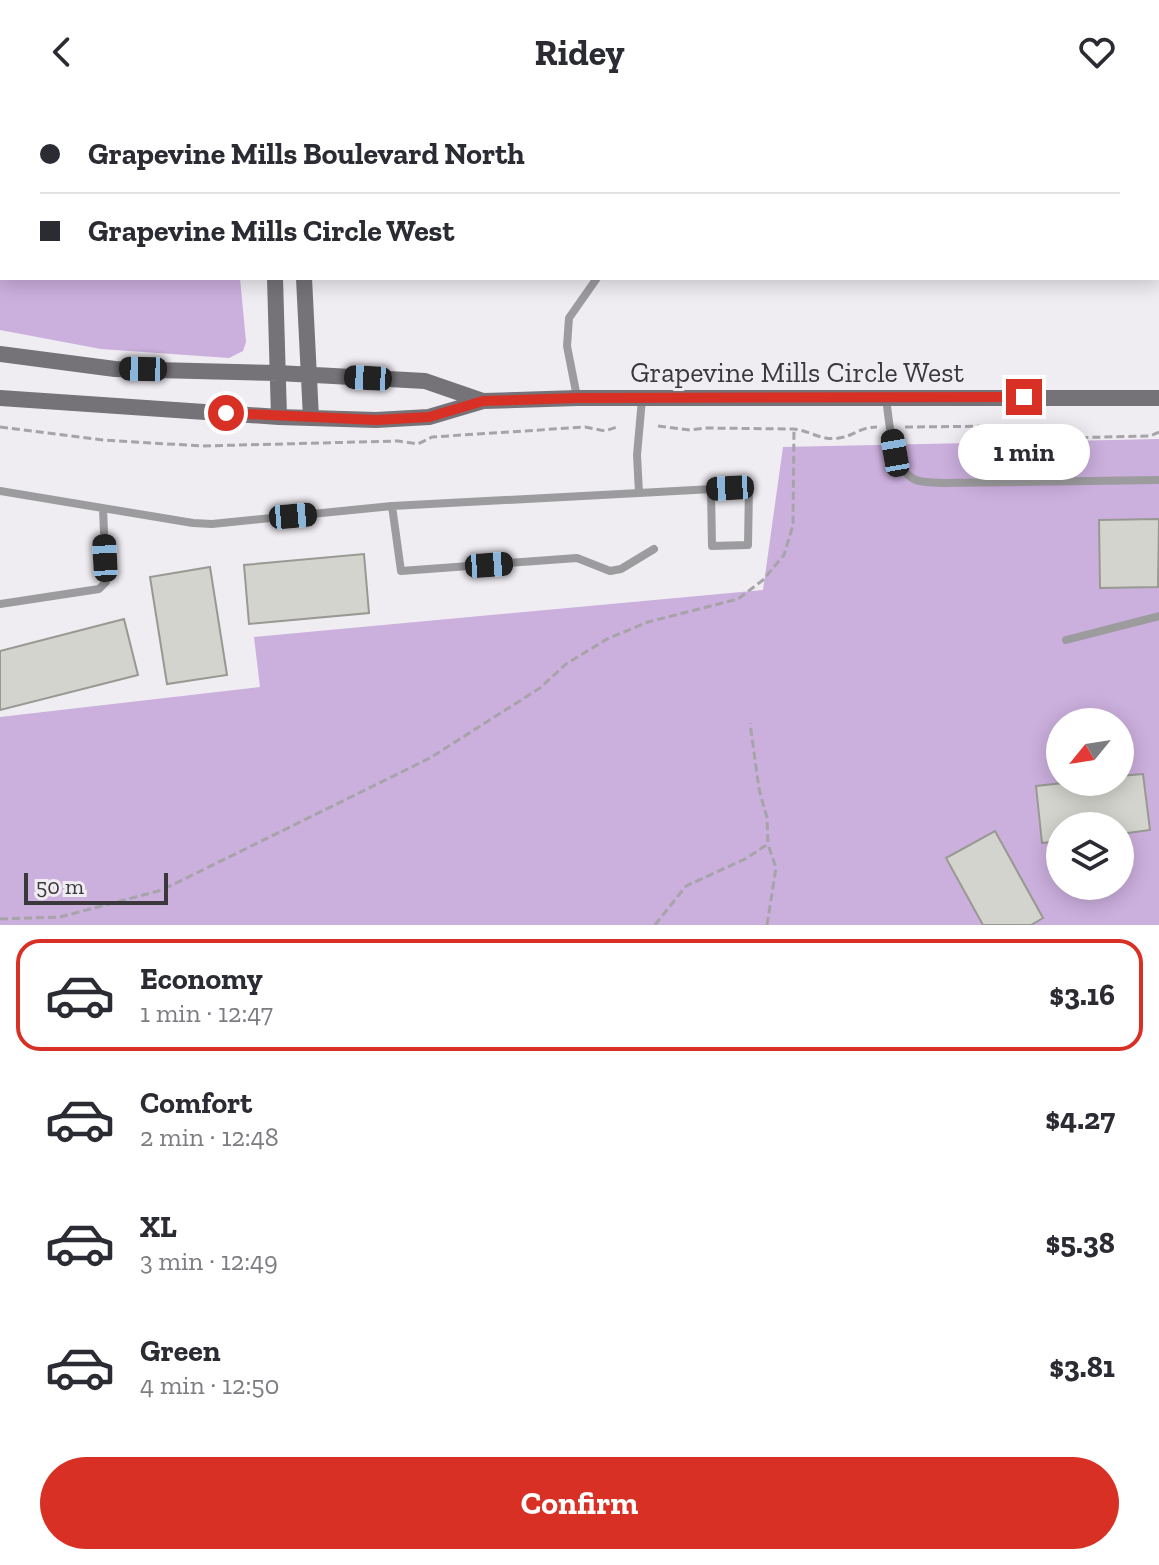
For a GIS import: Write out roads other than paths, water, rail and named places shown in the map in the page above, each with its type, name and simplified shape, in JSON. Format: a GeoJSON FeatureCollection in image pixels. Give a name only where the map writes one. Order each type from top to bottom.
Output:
{"type":"FeatureCollection","features":[{"type":"Feature","properties":{"kind":"street"},"geometry":{"type":"LineString","coordinates":[[275,280],[279,417]]}},
{"type":"Feature","properties":{"kind":"street"},"geometry":{"type":"LineString","coordinates":[[304,280],[311,418]]}},
{"type":"Feature","properties":{"kind":"street","name":"Grapevine Mills Circle West"},"geometry":{"type":"LineString","coordinates":[[0,354],[115,369],[425,381],[483,401]]}},
{"type":"Feature","properties":{"kind":"street","name":"Grapevine Mills Circle West"},"geometry":{"type":"LineString","coordinates":[[0,398],[279,417],[376,420],[429,417],[483,401],[577,398],[1159,398]]}},
{"type":"Feature","properties":{"kind":"lane"},"geometry":{"type":"LineString","coordinates":[[577,398],[567,346],[569,318],[596,280]]}},
{"type":"Feature","properties":{"kind":"lane"},"geometry":{"type":"LineString","coordinates":[[639,493],[637,455],[642,398]]}},
{"type":"Feature","properties":{"kind":"lane"},"geometry":{"type":"LineString","coordinates":[[885,398],[895,453],[902,468],[915,480],[942,483],[1159,480]]}},
{"type":"Feature","properties":{"kind":"lane"},"geometry":{"type":"LineString","coordinates":[[0,491],[212,524],[392,506],[639,493],[711,489],[749,487],[748,545],[712,546],[711,489]]}},
{"type":"Feature","properties":{"kind":"lane"},"geometry":{"type":"LineString","coordinates":[[392,506],[401,571],[577,558],[610,571],[621,569],[654,549]]}},
{"type":"Feature","properties":{"kind":"lane"},"geometry":{"type":"LineString","coordinates":[[0,604],[99,589],[106,582],[103,508]]}},
{"type":"Feature","properties":{"kind":"lane"},"geometry":{"type":"LineString","coordinates":[[1066,640],[1159,616]]}}]}
